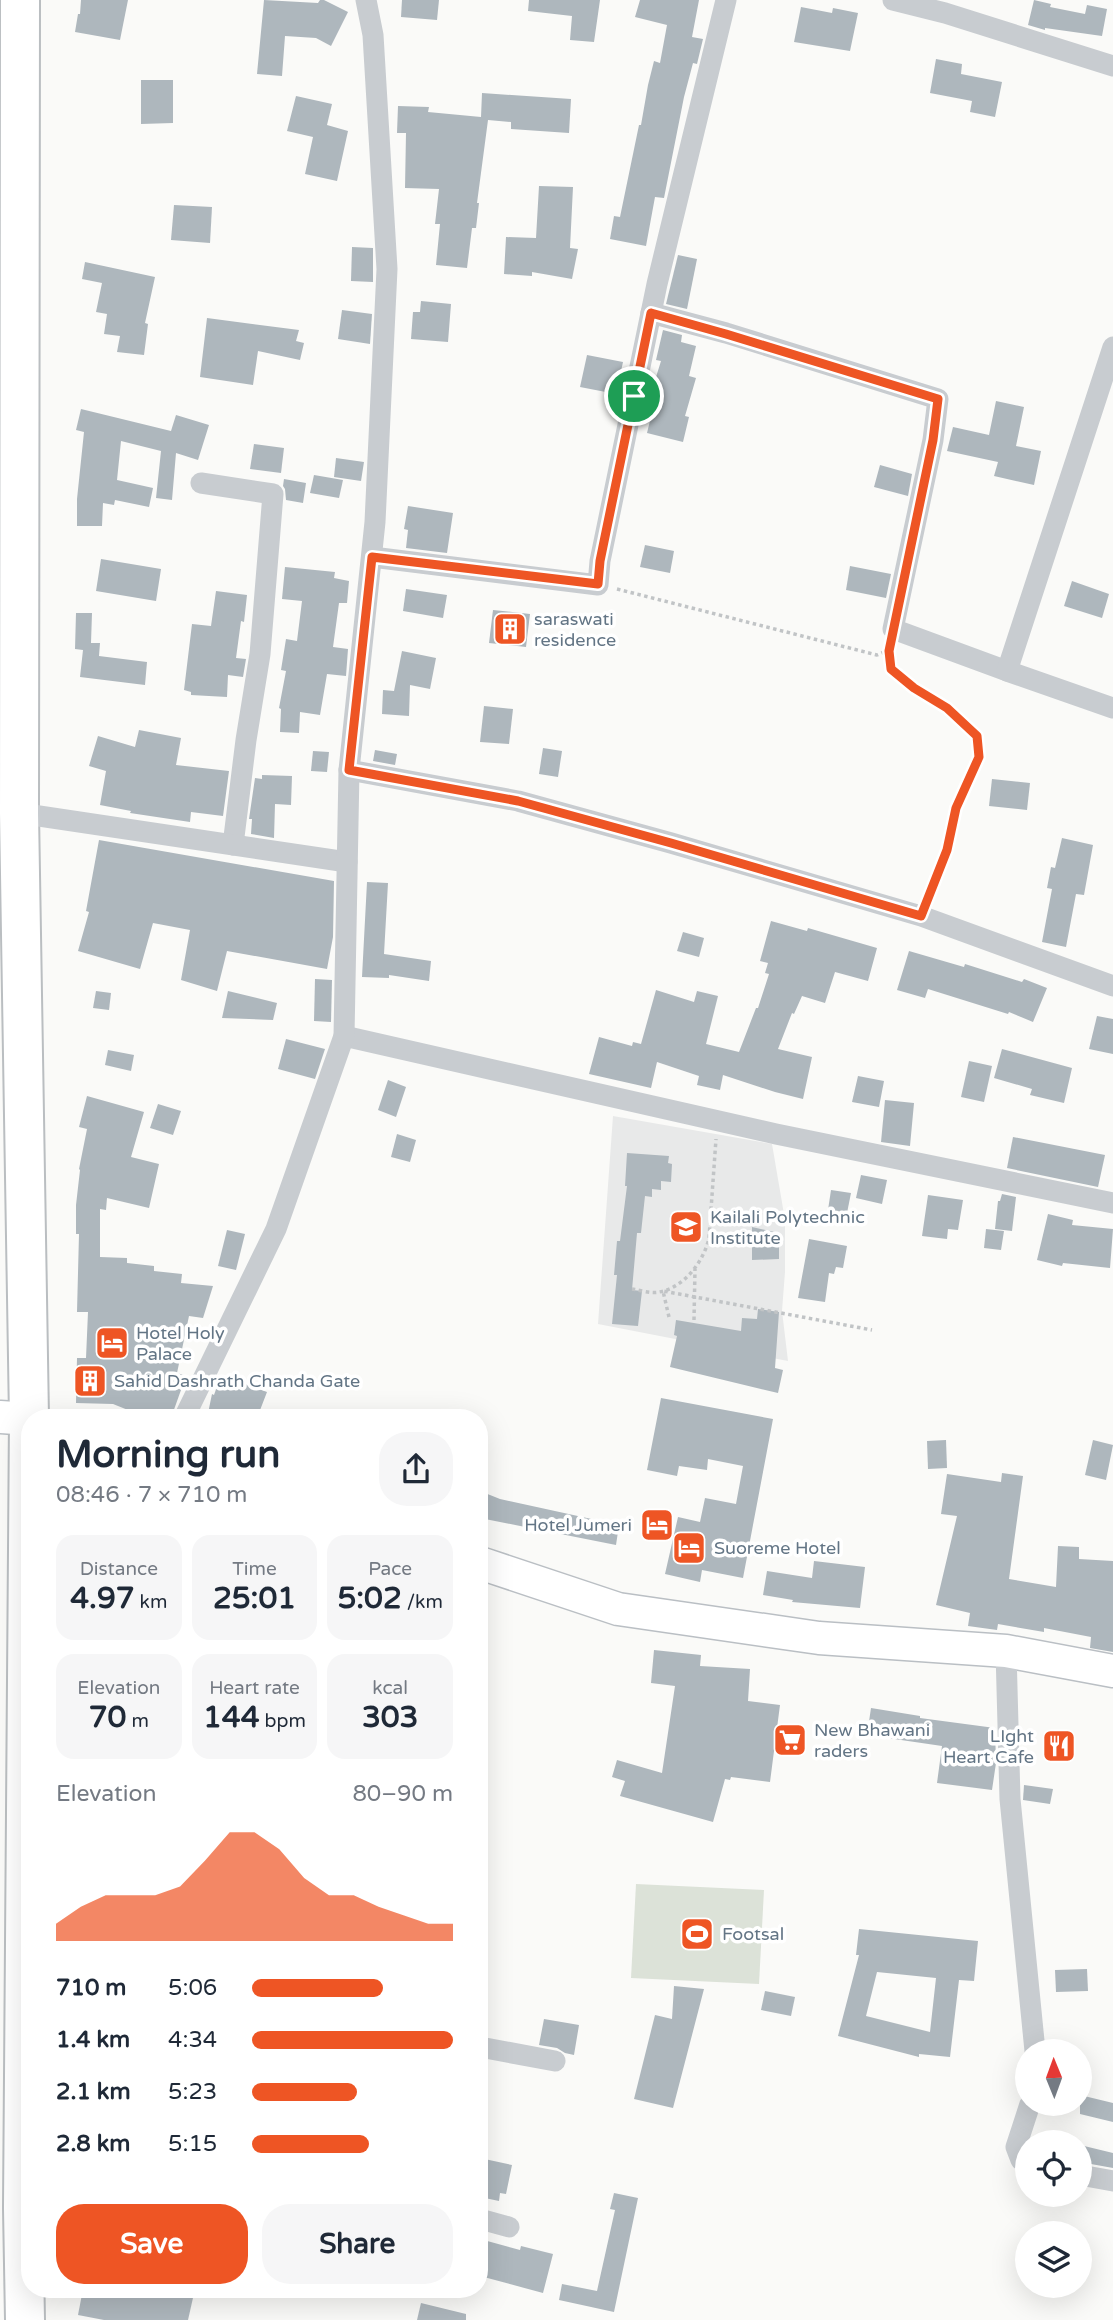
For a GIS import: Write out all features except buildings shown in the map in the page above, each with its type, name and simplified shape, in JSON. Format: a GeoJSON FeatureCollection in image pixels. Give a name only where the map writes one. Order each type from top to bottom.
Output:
{"type":"FeatureCollection","features":[{"type":"Feature","properties":{"kind":"highway"},"geometry":{"type":"LineString","coordinates":[[20,0],[19,813],[29,1409]]}},
{"type":"Feature","properties":{"kind":"highway"},"geometry":{"type":"LineString","coordinates":[[25,2298],[25,2320]]}},
{"type":"Feature","properties":{"kind":"street"},"geometry":{"type":"LineString","coordinates":[[188,1409],[276,1229],[344,1037],[349,770],[372,557],[387,269],[373,35],[366,0]]}},
{"type":"Feature","properties":{"kind":"street"},"geometry":{"type":"LineString","coordinates":[[372,557],[598,584],[600,561],[651,313],[726,0]]}},
{"type":"Feature","properties":{"kind":"street"},"geometry":{"type":"LineString","coordinates":[[892,0],[944,13],[1113,66]]}},
{"type":"Feature","properties":{"kind":"street"},"geometry":{"type":"LineString","coordinates":[[651,313],[938,399],[933,440],[893,629],[1113,708]]}},
{"type":"Feature","properties":{"kind":"street"},"geometry":{"type":"LineString","coordinates":[[1007,671],[1113,347]]}},
{"type":"Feature","properties":{"kind":"street"},"geometry":{"type":"LineString","coordinates":[[201,483],[273,494],[260,654],[233,845]]}},
{"type":"Feature","properties":{"kind":"street"},"geometry":{"type":"LineString","coordinates":[[349,770],[518,801],[671,843],[921,916],[1113,986]]}},
{"type":"Feature","properties":{"kind":"street"},"geometry":{"type":"LineString","coordinates":[[19,813],[347,862]]}},
{"type":"Feature","properties":{"kind":"street"},"geometry":{"type":"LineString","coordinates":[[344,1037],[718,1120],[1113,1203]]}},
{"type":"Feature","properties":{"kind":"street"},"geometry":{"type":"LineString","coordinates":[[0,1417],[21,1418]]}},
{"type":"Feature","properties":{"kind":"street"},"geometry":{"type":"LineString","coordinates":[[488,1566],[618,1609],[819,1638],[1006,1651],[1113,1671]]}},
{"type":"Feature","properties":{"kind":"street"},"geometry":{"type":"LineString","coordinates":[[1006,1651],[1010,1799],[1034,2039]]}},
{"type":"Feature","properties":{"kind":"street"},"geometry":{"type":"LineString","coordinates":[[488,2048],[555,2061]]}},
{"type":"Feature","properties":{"kind":"street"},"geometry":{"type":"LineString","coordinates":[[1092,2177],[1113,2181]]}},
{"type":"Feature","properties":{"kind":"street"},"geometry":{"type":"LineString","coordinates":[[488,2221],[509,2227]]}},
{"type":"Feature","properties":{"kind":"path"},"geometry":{"type":"LineString","coordinates":[[598,584],[877,655],[889,651]]}},
{"type":"Feature","properties":{"kind":"path"},"geometry":{"type":"LineString","coordinates":[[893,629],[889,651],[891,669],[914,688],[947,708],[977,736],[979,757],[956,808],[947,850],[921,916]]}},
{"type":"Feature","properties":{"kind":"path"},"geometry":{"type":"LineString","coordinates":[[663,1291],[677,1284],[695,1269],[706,1253],[718,1120]]}},
{"type":"Feature","properties":{"kind":"path"},"geometry":{"type":"LineString","coordinates":[[694,1320],[695,1269]]}},
{"type":"Feature","properties":{"kind":"path"},"geometry":{"type":"LineString","coordinates":[[632,1289],[695,1296],[872,1330]]}},
{"type":"Feature","properties":{"kind":"path"},"geometry":{"type":"LineString","coordinates":[[663,1291],[669,1317]]}},
{"type":"Feature","properties":{"kind":"shaded area"},"geometry":{"type":"Polygon","coordinates":[[[613,1116],[772,1144],[785,1220],[782,1311],[788,1361],[598,1324],[613,1116]]]}},
{"type":"Feature","properties":{"kind":"shaded area","name":"Footsal"},"geometry":{"type":"Polygon","coordinates":[[[636,1884],[764,1890],[759,1984],[631,1978],[636,1884]]]}},
{"type":"Feature","properties":{"kind":"place","name":"saraswati residence"},"geometry":{"type":"Point","coordinates":[510,629]}},
{"type":"Feature","properties":{"kind":"place","name":"Kailali Polytechnic Institute"},"geometry":{"type":"Point","coordinates":[686,1227]}},
{"type":"Feature","properties":{"kind":"place","name":"Hotel Holy Palace"},"geometry":{"type":"Point","coordinates":[112,1343]}},
{"type":"Feature","properties":{"kind":"place","name":"Sahid Dashrath Chanda Gate"},"geometry":{"type":"Point","coordinates":[90,1381]}},
{"type":"Feature","properties":{"kind":"place","name":"Hotel Jumeri"},"geometry":{"type":"Point","coordinates":[657,1525]}},
{"type":"Feature","properties":{"kind":"place","name":"Suoreme Hotel"},"geometry":{"type":"Point","coordinates":[689,1548]}},
{"type":"Feature","properties":{"kind":"place","name":"New Bhawani raders"},"geometry":{"type":"Point","coordinates":[790,1740]}},
{"type":"Feature","properties":{"kind":"place","name":"LIght Heart Cafe"},"geometry":{"type":"Point","coordinates":[1059,1746]}},
{"type":"Feature","properties":{"kind":"place","name":"Footsal"},"geometry":{"type":"Point","coordinates":[697,1934]}},
{"type":"Feature","properties":{"kind":"route"},"geometry":{"type":"LineString","coordinates":[[651,313],[938,399],[933,440],[889,651],[891,669],[914,688],[947,708],[977,736],[979,757],[956,808],[947,850],[921,916],[518,801],[349,770],[372,557],[598,584],[600,561],[634,396],[651,313]]}}]}
